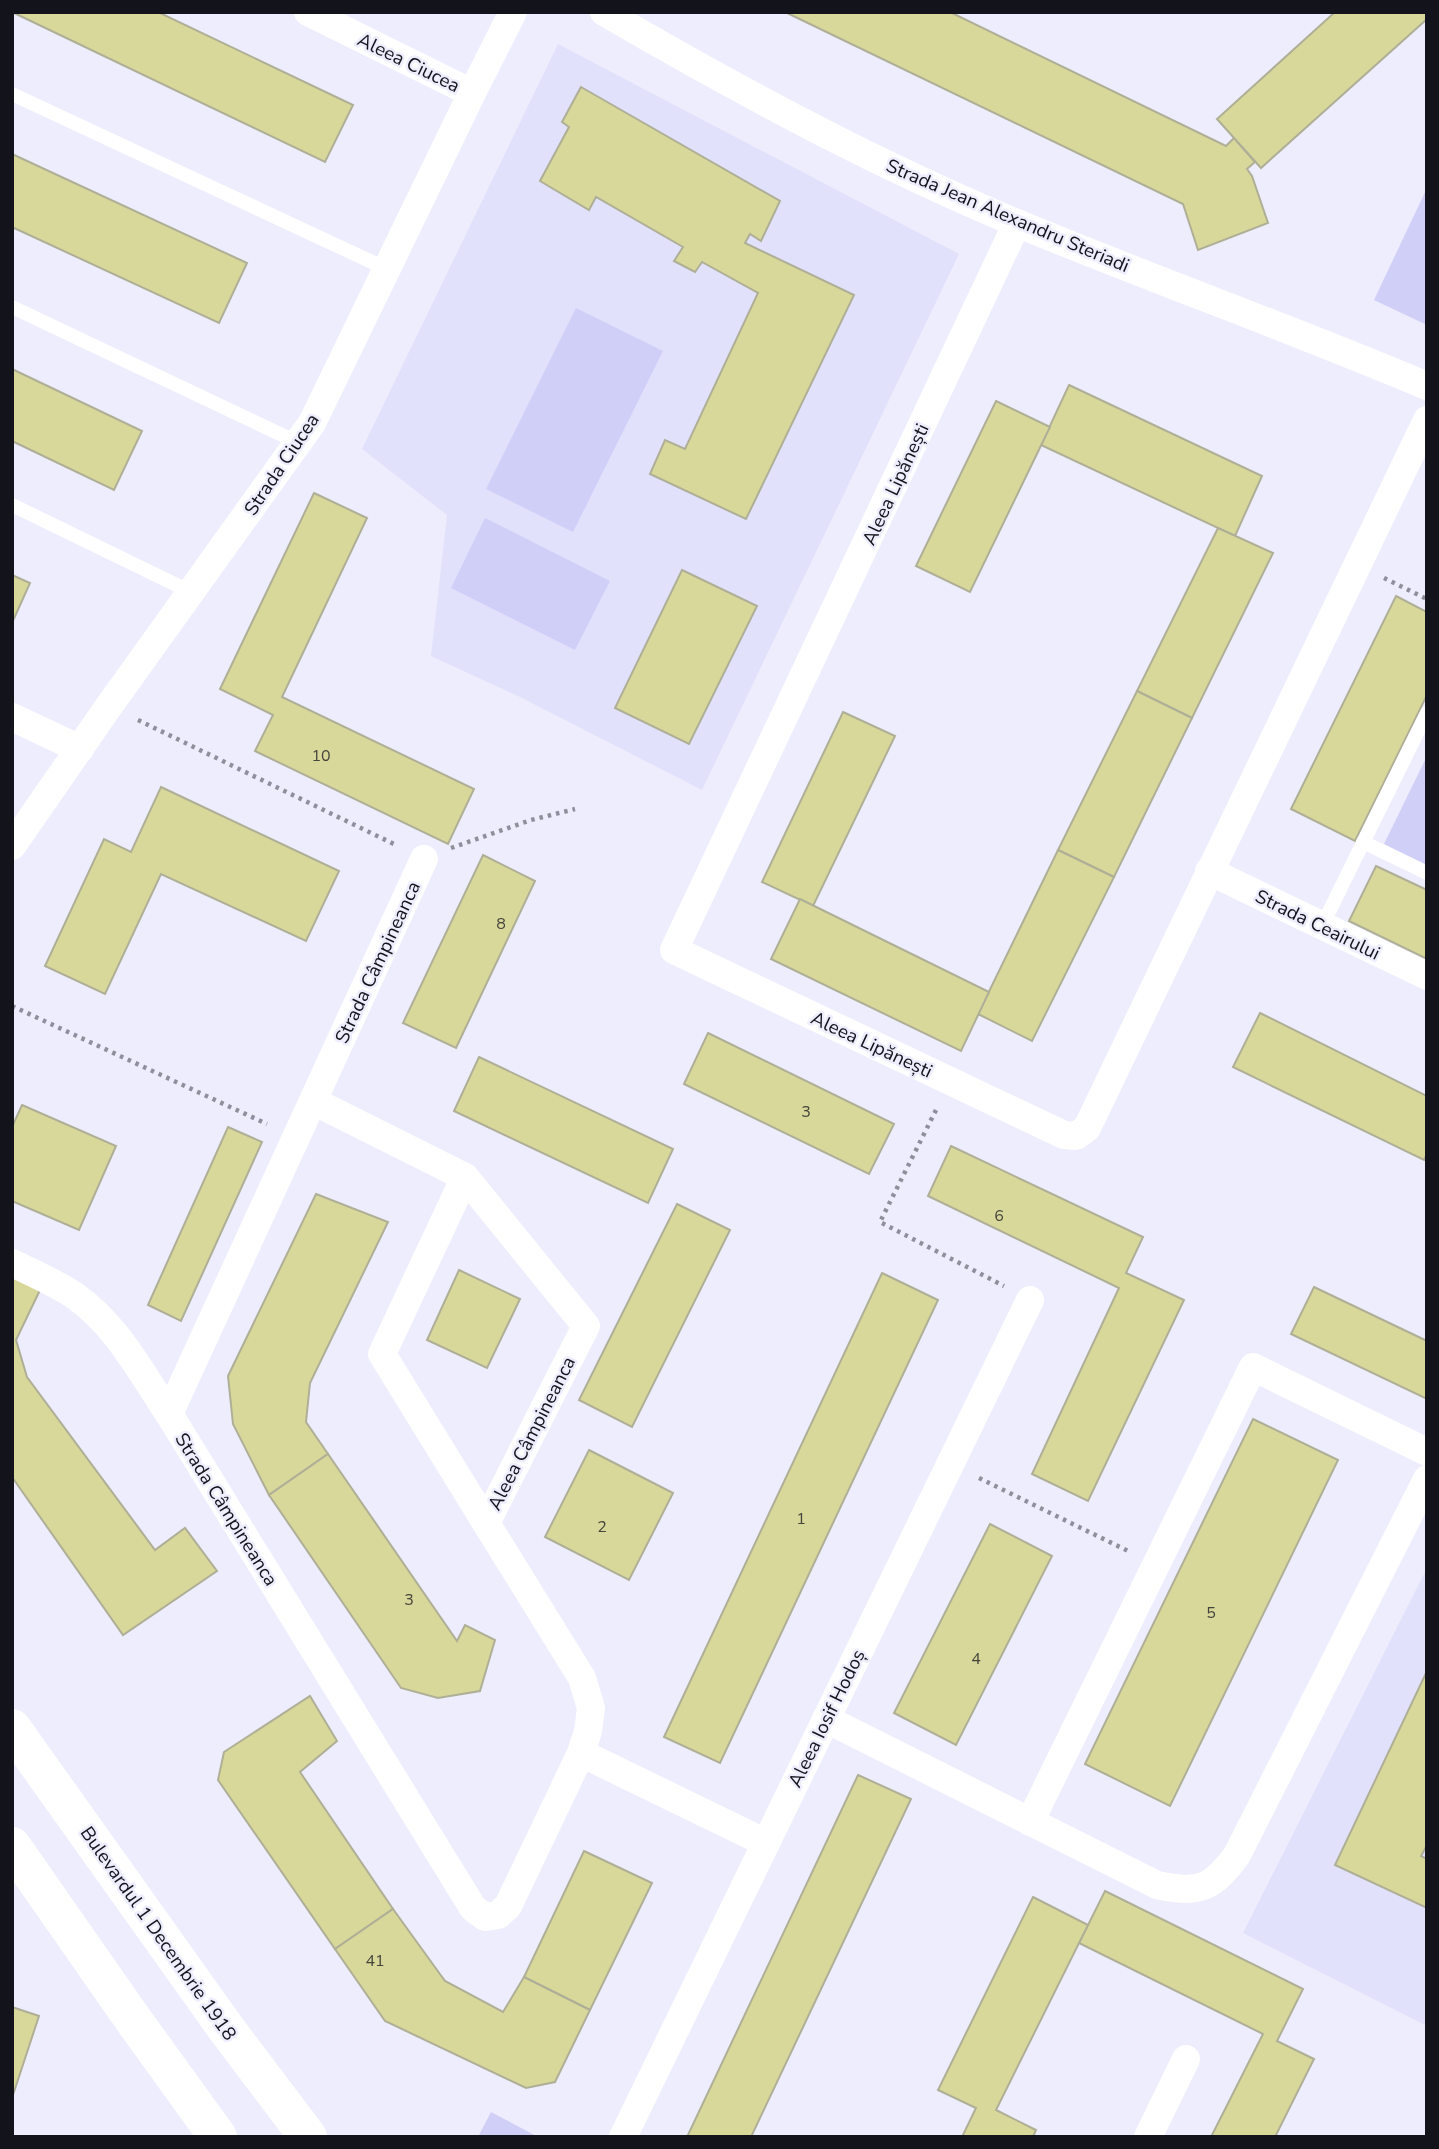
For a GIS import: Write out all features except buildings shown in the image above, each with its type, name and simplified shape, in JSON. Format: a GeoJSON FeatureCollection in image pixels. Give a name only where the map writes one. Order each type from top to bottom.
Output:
{"type":"FeatureCollection","features":[{"type":"Feature","properties":{"kind":"main road","name":"Bulevardul 1 Decembrie 1918"},"geometry":{"type":"LineString","coordinates":[[12,1728],[225,2027],[308,2137]]}},
{"type":"Feature","properties":{"kind":"main road"},"geometry":{"type":"LineString","coordinates":[[12,1846],[218,2137]]}},
{"type":"Feature","properties":{"kind":"street","name":"Aleea Ciucea"},"geometry":{"type":"LineString","coordinates":[[308,12],[472,93]]}},
{"type":"Feature","properties":{"kind":"street","name":"Strada Ciucea"},"geometry":{"type":"LineString","coordinates":[[12,846],[312,423],[513,12]]}},
{"type":"Feature","properties":{"kind":"street","name":"Strada Jean Alexandru Steriadi"},"geometry":{"type":"LineString","coordinates":[[604,12],[719,78],[848,145],[1017,223],[1427,386]]}},
{"type":"Feature","properties":{"kind":"street","name":"Aleea Lipănești"},"geometry":{"type":"LineString","coordinates":[[1017,223],[829,627],[674,950],[1064,1135],[1076,1136],[1087,1128],[1427,420]]}},
{"type":"Feature","properties":{"kind":"street"},"geometry":{"type":"LineString","coordinates":[[12,717],[79,748]]}},
{"type":"Feature","properties":{"kind":"street","name":"Strada Câmpineanca"},"geometry":{"type":"LineString","coordinates":[[424,859],[169,1414],[473,1908],[485,1917],[498,1915],[508,1906],[581,1753]]}},
{"type":"Feature","properties":{"kind":"street","name":"Strada Ceairului"},"geometry":{"type":"LineString","coordinates":[[1209,871],[1427,976]]}},
{"type":"Feature","properties":{"kind":"street","name":"Aleea Câmpineanca"},"geometry":{"type":"LineString","coordinates":[[313,1101],[465,1177],[586,1326],[486,1522],[582,1678],[591,1708],[581,1753]]}},
{"type":"Feature","properties":{"kind":"street"},"geometry":{"type":"LineString","coordinates":[[465,1177],[383,1354],[486,1522]]}},
{"type":"Feature","properties":{"kind":"street"},"geometry":{"type":"LineString","coordinates":[[12,1263],[75,1296],[100,1318],[120,1342],[169,1414]]}},
{"type":"Feature","properties":{"kind":"street","name":"Aleea Iosif Hodoș"},"geometry":{"type":"LineString","coordinates":[[623,2137],[1030,1300]]}},
{"type":"Feature","properties":{"kind":"street"},"geometry":{"type":"LineString","coordinates":[[1030,1822],[1253,1367],[1427,1452]]}},
{"type":"Feature","properties":{"kind":"street"},"geometry":{"type":"LineString","coordinates":[[826,1719],[1157,1885],[1195,1890],[1226,1870],[1237,1854],[1427,1479]]}},
{"type":"Feature","properties":{"kind":"street"},"geometry":{"type":"LineString","coordinates":[[581,1753],[766,1843]]}},
{"type":"Feature","properties":{"kind":"street"},"geometry":{"type":"LineString","coordinates":[[1148,2137],[1186,2059]]}},
{"type":"Feature","properties":{"kind":"lane"},"geometry":{"type":"LineString","coordinates":[[12,94],[387,269]]}},
{"type":"Feature","properties":{"kind":"lane"},"geometry":{"type":"LineString","coordinates":[[12,307],[299,443]]}},
{"type":"Feature","properties":{"kind":"lane"},"geometry":{"type":"LineString","coordinates":[[12,505],[191,592]]}},
{"type":"Feature","properties":{"kind":"lane"},"geometry":{"type":"LineString","coordinates":[[1322,926],[1427,713]]}},
{"type":"Feature","properties":{"kind":"lane"},"geometry":{"type":"LineString","coordinates":[[1363,842],[1427,873]]}},
{"type":"Feature","properties":{"kind":"path"},"geometry":{"type":"LineString","coordinates":[[1357,565],[1427,599]]}},
{"type":"Feature","properties":{"kind":"path"},"geometry":{"type":"LineString","coordinates":[[109,706],[424,859],[493,832],[575,809]]}},
{"type":"Feature","properties":{"kind":"path"},"geometry":{"type":"LineString","coordinates":[[12,1006],[296,1137]]}},
{"type":"Feature","properties":{"kind":"path"},"geometry":{"type":"LineString","coordinates":[[951,1081],[880,1222],[1030,1300]]}},
{"type":"Feature","properties":{"kind":"path"},"geometry":{"type":"LineString","coordinates":[[950,1463],[1156,1565]]}},
{"type":"Feature","properties":{"kind":"shaded area"},"geometry":{"type":"Polygon","coordinates":[[[558,44],[959,254],[702,790],[520,697],[431,656],[447,515],[362,449],[558,44]]]}},
{"type":"Feature","properties":{"kind":"shaded area"},"geometry":{"type":"Polygon","coordinates":[[[1427,188],[1427,325],[1374,300],[1427,188]]]}},
{"type":"Feature","properties":{"kind":"shaded area"},"geometry":{"type":"Polygon","coordinates":[[[576,308],[663,351],[573,532],[486,489],[576,308]]]}},
{"type":"Feature","properties":{"kind":"shaded area"},"geometry":{"type":"Polygon","coordinates":[[[485,518],[610,581],[575,650],[451,588],[485,518]]]}},
{"type":"Feature","properties":{"kind":"shaded area"},"geometry":{"type":"Polygon","coordinates":[[[1427,756],[1427,865],[1384,844],[1427,756]]]}},
{"type":"Feature","properties":{"kind":"shaded area"},"geometry":{"type":"Polygon","coordinates":[[[1427,1568],[1427,2026],[1243,1933],[1427,1568]]]}},
{"type":"Feature","properties":{"kind":"shaded area"},"geometry":{"type":"Polygon","coordinates":[[[491,2112],[538,2137],[478,2137],[491,2112]]]}}]}
